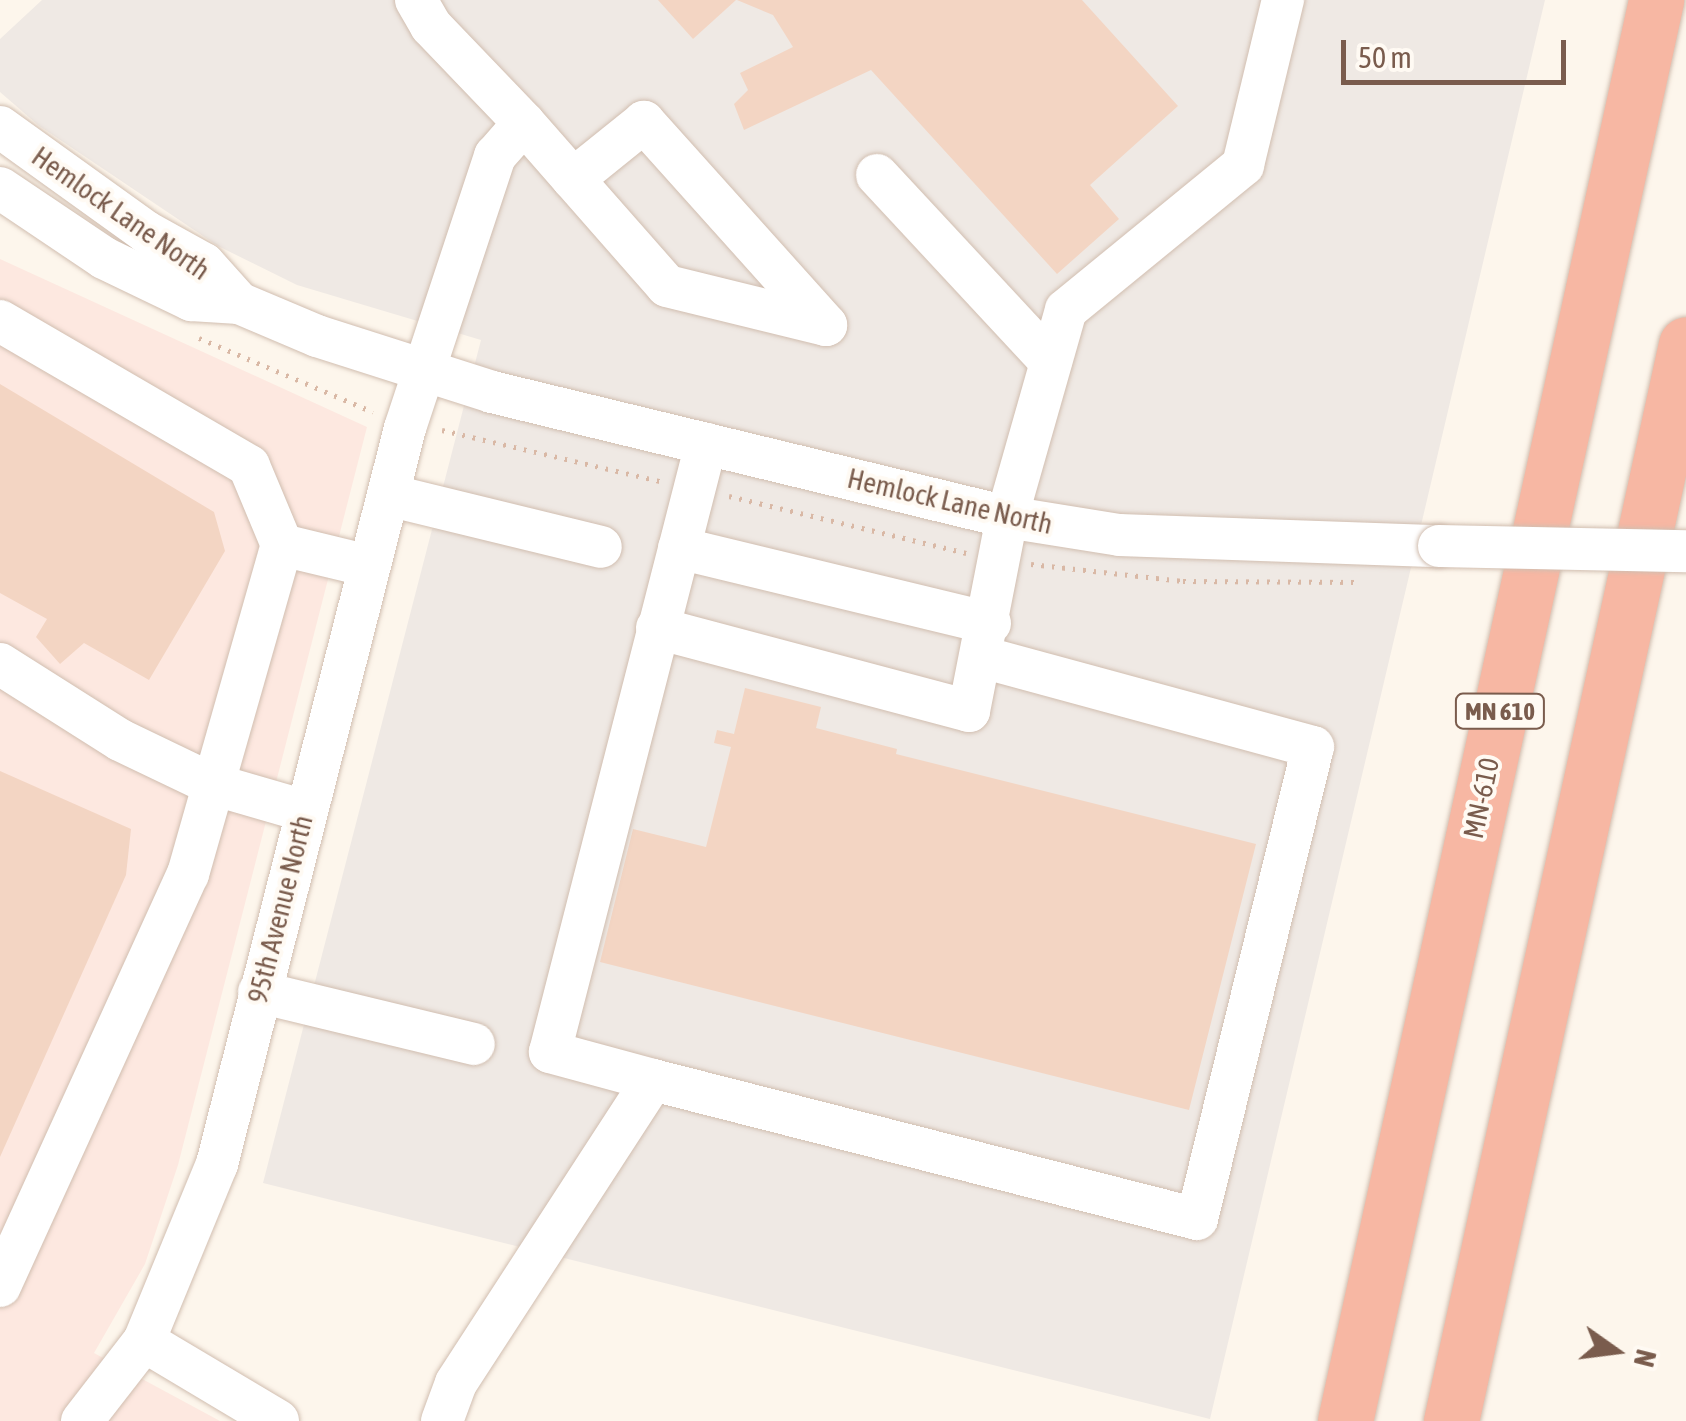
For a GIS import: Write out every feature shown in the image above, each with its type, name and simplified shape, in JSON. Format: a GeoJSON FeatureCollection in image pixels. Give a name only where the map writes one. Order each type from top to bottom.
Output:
{"type":"FeatureCollection","features":[{"type":"Feature","properties":{"kind":"highway","name":"MN-610"},"geometry":{"type":"LineString","coordinates":[[1345,1421],[1656,0]]}},
{"type":"Feature","properties":{"kind":"highway"},"geometry":{"type":"LineString","coordinates":[[1451,1421],[1686,344]]}},
{"type":"Feature","properties":{"kind":"street"},"geometry":{"type":"LineString","coordinates":[[416,0],[432,26],[524,122],[573,179],[666,286],[826,325],[644,122],[573,179]]}},
{"type":"Feature","properties":{"kind":"street"},"geometry":{"type":"LineString","coordinates":[[657,628],[969,711],[1007,517],[1066,310],[1243,164],[1283,0]]}},
{"type":"Feature","properties":{"kind":"street","name":"95th Avenue North"},"geometry":{"type":"LineString","coordinates":[[82,1421],[144,1341],[198,1221],[420,372],[495,156],[524,122]]}},
{"type":"Feature","properties":{"kind":"street","name":"Hemlock Lane North"},"geometry":{"type":"LineString","coordinates":[[0,127],[104,203],[204,264],[239,303]]}},
{"type":"Feature","properties":{"kind":"street"},"geometry":{"type":"LineString","coordinates":[[877,175],[1051,362]]}},
{"type":"Feature","properties":{"kind":"street","name":"Hemlock Lane North"},"geometry":{"type":"LineString","coordinates":[[0,188],[104,258],[190,300],[239,303],[420,372],[1007,517],[1119,534],[1686,552]]}},
{"type":"Feature","properties":{"kind":"street"},"geometry":{"type":"LineString","coordinates":[[0,321],[248,466],[282,545],[188,874],[0,1286]]}},
{"type":"Feature","properties":{"kind":"street"},"geometry":{"type":"LineString","coordinates":[[678,548],[985,640],[1314,747],[1197,1220],[550,1052],[657,628],[678,548],[706,444]]}},
{"type":"Feature","properties":{"kind":"street"},"geometry":{"type":"LineString","coordinates":[[388,494],[601,547]]}},
{"type":"Feature","properties":{"kind":"street"},"geometry":{"type":"LineString","coordinates":[[282,545],[369,566]]}},
{"type":"Feature","properties":{"kind":"street"},"geometry":{"type":"LineString","coordinates":[[0,664],[120,740],[212,784],[305,811]]}},
{"type":"Feature","properties":{"kind":"street"},"geometry":{"type":"LineString","coordinates":[[259,992],[474,1044]]}},
{"type":"Feature","properties":{"kind":"street"},"geometry":{"type":"LineString","coordinates":[[442,1421],[456,1383],[652,1080]]}},
{"type":"Feature","properties":{"kind":"street"},"geometry":{"type":"LineString","coordinates":[[144,1341],[278,1421]]}},
{"type":"Feature","properties":{"kind":"shaded area"},"geometry":{"type":"Polygon","coordinates":[[[42,0],[1545,0],[1210,1419],[263,1183],[481,340],[297,285],[218,246],[38,125],[0,92],[0,39],[42,0]]]}},
{"type":"Feature","properties":{"kind":"shaded area"},"geometry":{"type":"Polygon","coordinates":[[[0,259],[367,427],[178,1165],[145,1264],[94,1353],[220,1421],[0,1421],[0,259]]]}},
{"type":"Feature","properties":{"kind":"building"},"geometry":{"type":"Polygon","coordinates":[[[658,0],[736,0],[693,39],[658,0]]]}},
{"type":"Feature","properties":{"kind":"building"},"geometry":{"type":"Polygon","coordinates":[[[737,0],[1082,0],[1178,106],[1090,185],[1119,219],[1057,274],[871,70],[744,130],[734,104],[748,90],[740,73],[793,47],[773,15],[737,0]]]}},
{"type":"Feature","properties":{"kind":"building"},"geometry":{"type":"Polygon","coordinates":[[[0,384],[214,512],[225,551],[149,680],[84,643],[60,664],[36,637],[47,619],[0,593],[0,384]]]}},
{"type":"Feature","properties":{"kind":"building"},"geometry":{"type":"Polygon","coordinates":[[[745,688],[821,707],[816,728],[897,749],[896,754],[1256,844],[1189,1110],[600,962],[633,829],[706,847],[731,747],[714,743],[717,730],[734,734],[745,688]]]}},
{"type":"Feature","properties":{"kind":"building"},"geometry":{"type":"Polygon","coordinates":[[[0,771],[131,829],[126,875],[0,1157],[0,771]]]}}]}
